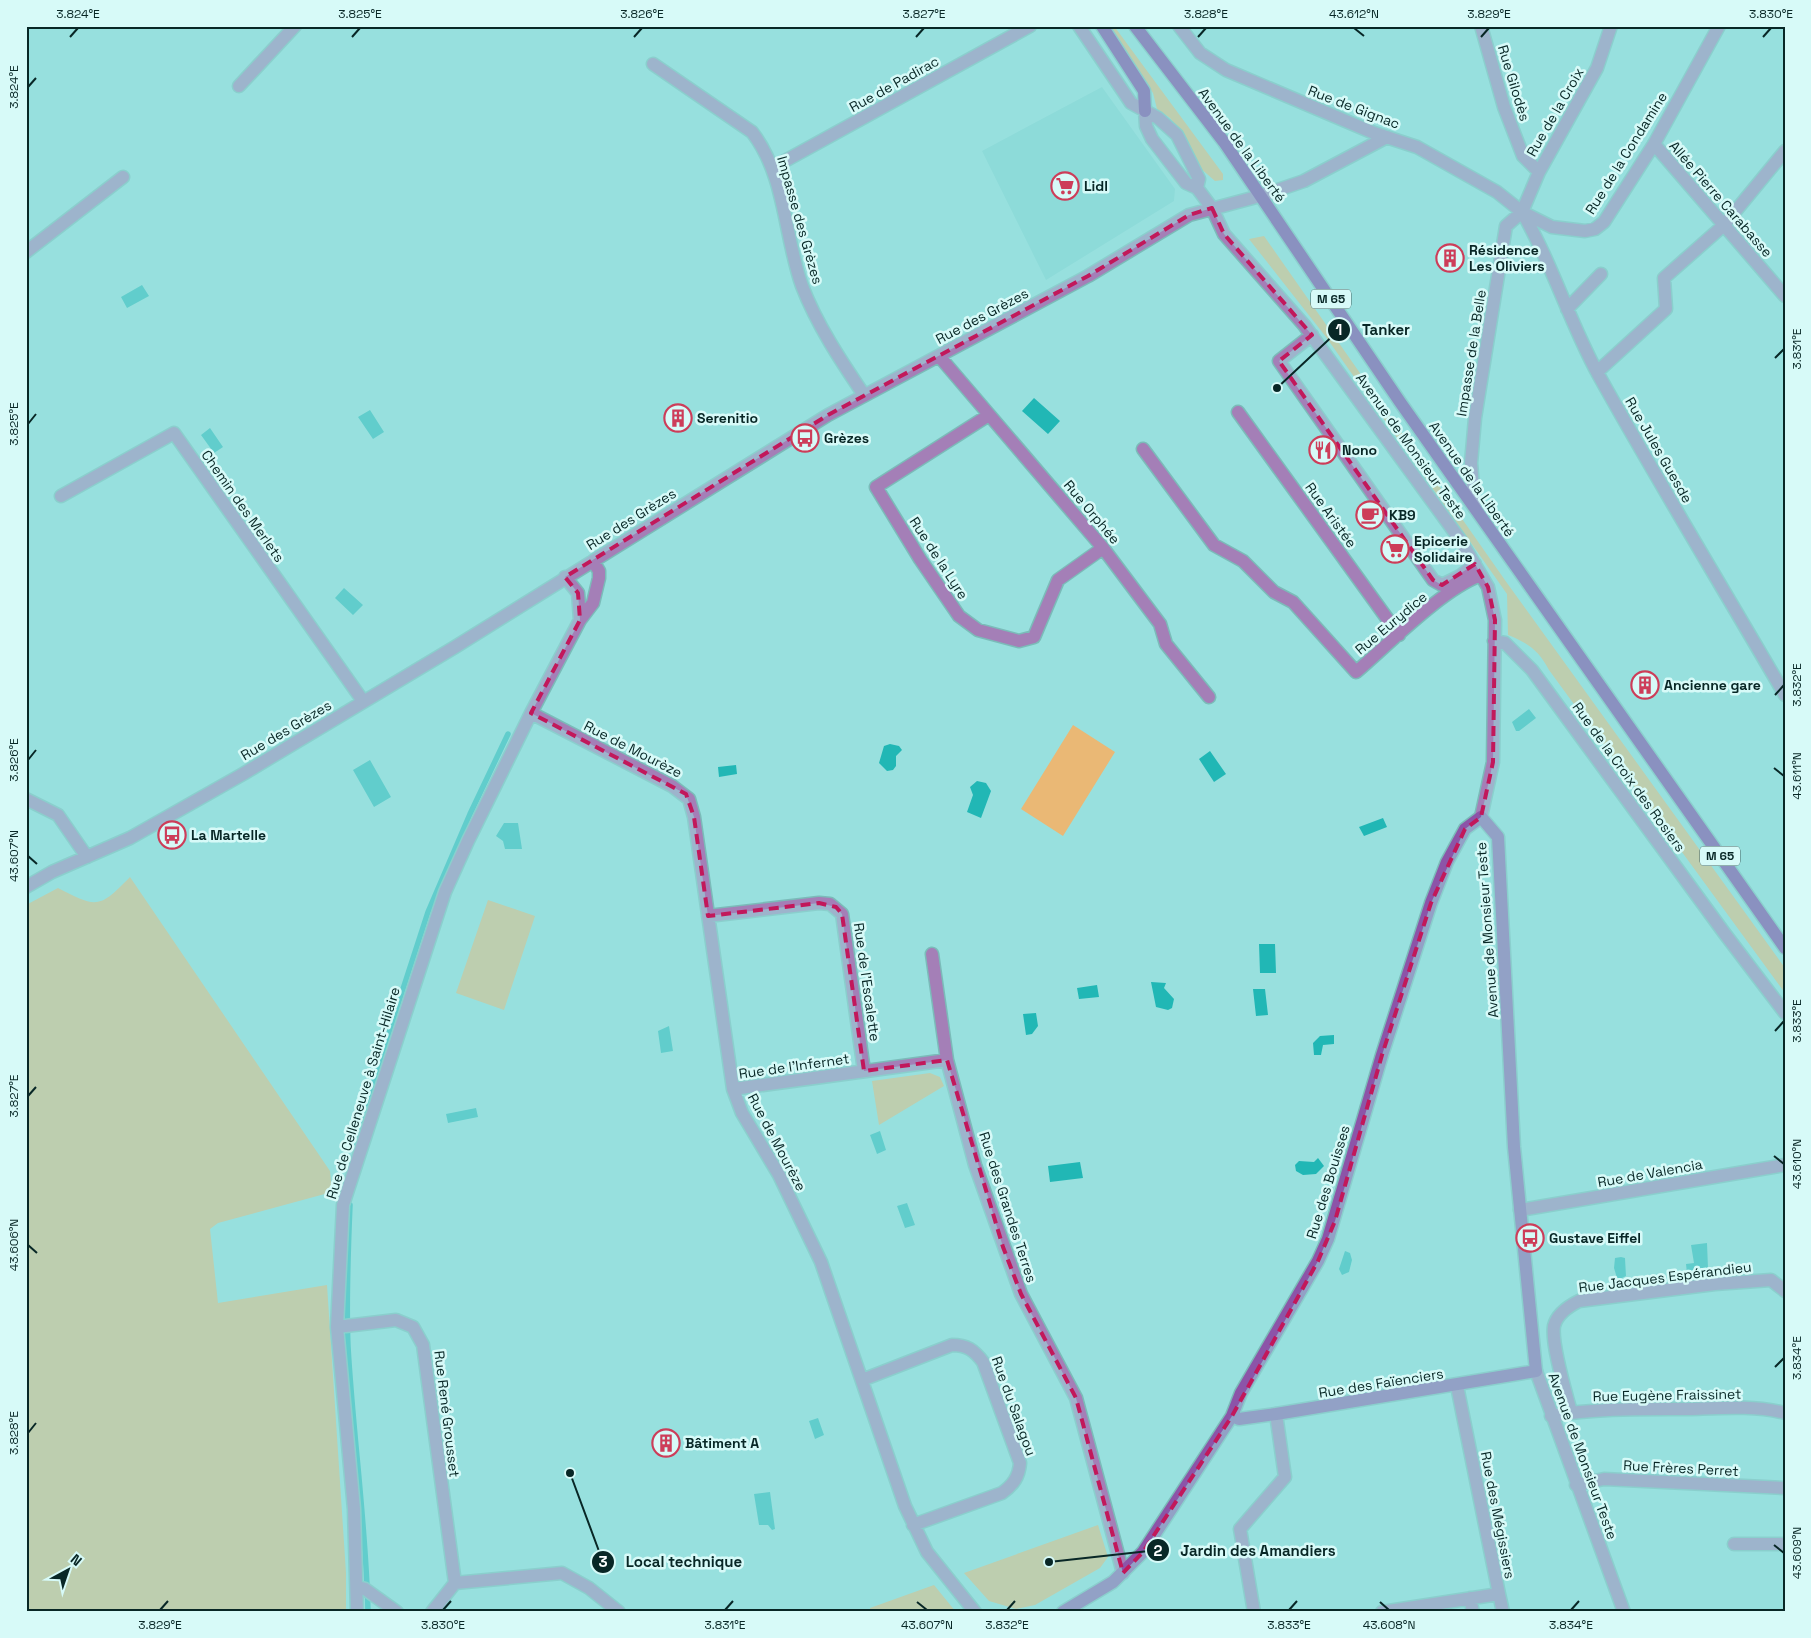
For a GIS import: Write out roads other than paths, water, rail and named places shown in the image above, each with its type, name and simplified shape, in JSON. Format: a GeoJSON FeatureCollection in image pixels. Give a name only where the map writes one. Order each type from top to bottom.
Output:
{"type":"FeatureCollection","features":[{"type":"Feature","properties":{"kind":"main road"},"geometry":{"type":"LineString","coordinates":[[1102,26],[1144,91],[1144,111]]}},
{"type":"Feature","properties":{"kind":"main road","name":"Avenue de la Liberté"},"geometry":{"type":"LineString","coordinates":[[1136,26],[1224,142],[1474,508],[1785,948]]}},
{"type":"Feature","properties":{"kind":"street"},"geometry":{"type":"LineString","coordinates":[[239,86],[296,26]]}},
{"type":"Feature","properties":{"kind":"street","name":"Rue de Padirac"},"geometry":{"type":"LineString","coordinates":[[772,168],[1030,26]]}},
{"type":"Feature","properties":{"kind":"street"},"geometry":{"type":"LineString","coordinates":[[1079,26],[1131,103],[1158,118],[1177,135],[1199,179],[1197,188],[1186,183],[1152,139],[1146,126],[1144,111]]}},
{"type":"Feature","properties":{"kind":"street","name":"Rue de Gignac"},"geometry":{"type":"LineString","coordinates":[[1179,26],[1200,53],[1226,70],[1388,137],[1417,146],[1497,192],[1522,212]]}},
{"type":"Feature","properties":{"kind":"street","name":"Rue Gilodès"},"geometry":{"type":"LineString","coordinates":[[1481,26],[1504,107],[1522,156],[1539,172]]}},
{"type":"Feature","properties":{"kind":"street","name":"Rue de la Croix"},"geometry":{"type":"LineString","coordinates":[[1522,212],[1539,172],[1597,68],[1611,26]]}},
{"type":"Feature","properties":{"kind":"street","name":"Rue de la Condamine"},"geometry":{"type":"LineString","coordinates":[[1522,212],[1552,227],[1585,231],[1595,229],[1604,222],[1654,144],[1720,26]]}},
{"type":"Feature","properties":{"kind":"street","name":"Impasse des Grèzes"},"geometry":{"type":"LineString","coordinates":[[653,64],[752,132],[760,143],[772,168],[803,287],[834,348],[864,395]]}},
{"type":"Feature","properties":{"kind":"street","name":"Rue des Grèzes"},"geometry":{"type":"LineString","coordinates":[[26,887],[87,856],[130,838],[243,774],[455,647],[801,431],[864,395],[1088,276],[1189,215],[1260,196],[1304,181],[1388,137]]}},
{"type":"Feature","properties":{"kind":"street","name":"Allée Pierre Carabasse"},"geometry":{"type":"LineString","coordinates":[[1654,144],[1785,296]]}},
{"type":"Feature","properties":{"kind":"street"},"geometry":{"type":"LineString","coordinates":[[1597,372],[1626,349],[1666,309],[1664,278],[1724,225],[1785,151]]}},
{"type":"Feature","properties":{"kind":"street"},"geometry":{"type":"LineString","coordinates":[[26,252],[123,178]]}},
{"type":"Feature","properties":{"kind":"street","name":"Avenue de Monsieur Teste"},"geometry":{"type":"LineString","coordinates":[[1197,188],[1212,208],[1224,234],[1312,335],[1461,540],[1488,587],[1495,620],[1493,762],[1481,817],[1498,837],[1514,1147],[1536,1371],[1576,1485],[1624,1612]]}},
{"type":"Feature","properties":{"kind":"street","name":"Rue Jules Guesde"},"geometry":{"type":"LineString","coordinates":[[1522,212],[1539,240],[1566,309],[1597,372],[1785,695]]}},
{"type":"Feature","properties":{"kind":"street","name":"Impasse de la Belle"},"geometry":{"type":"LineString","coordinates":[[1474,508],[1472,463],[1476,418],[1506,226],[1522,212]]}},
{"type":"Feature","properties":{"kind":"street"},"geometry":{"type":"LineString","coordinates":[[1566,309],[1601,274]]}},
{"type":"Feature","properties":{"kind":"street","name":"Rue Eurydice"},"geometry":{"type":"LineString","coordinates":[[1312,335],[1280,361],[1433,580],[1442,585],[1478,569]]}},
{"type":"Feature","properties":{"kind":"street","name":"Rue Orphée"},"geometry":{"type":"LineString","coordinates":[[939,356],[1103,548],[1160,624],[1166,644],[1209,697]]}},
{"type":"Feature","properties":{"kind":"street","name":"Rue Aristée"},"geometry":{"type":"LineString","coordinates":[[1238,412],[1399,635]]}},
{"type":"Feature","properties":{"kind":"street","name":"Rue de la Lyre"},"geometry":{"type":"LineString","coordinates":[[988,415],[876,487],[958,616],[978,630],[1019,641],[1034,637],[1058,580],[1103,548]]}},
{"type":"Feature","properties":{"kind":"street","name":"Chemin des Merlets"},"geometry":{"type":"LineString","coordinates":[[61,496],[174,433],[363,701]]}},
{"type":"Feature","properties":{"kind":"street","name":"Rue Eurydice"},"geometry":{"type":"LineString","coordinates":[[1143,449],[1214,545],[1243,561],[1274,592],[1293,602],[1356,672],[1478,569]]}},
{"type":"Feature","properties":{"kind":"street","name":"Rue de Celleneuve à Saint-Hilaire"},"geometry":{"type":"LineString","coordinates":[[358,1612],[354,1509],[337,1327],[343,1205],[366,1129],[445,892],[531,713],[580,620],[593,604],[599,571],[593,561]]}},
{"type":"Feature","properties":{"kind":"street"},"geometry":{"type":"LineString","coordinates":[[565,577],[578,593],[580,620]]}},
{"type":"Feature","properties":{"kind":"street","name":"Rue de la Croix des Rosiers"},"geometry":{"type":"LineString","coordinates":[[1494,641],[1505,643],[1532,670],[1785,1013]]}},
{"type":"Feature","properties":{"kind":"street","name":"Rue de Mourèze"},"geometry":{"type":"LineString","coordinates":[[531,713],[686,794],[694,817],[733,1089],[742,1113],[779,1175],[821,1262],[913,1525],[927,1552],[975,1612]]}},
{"type":"Feature","properties":{"kind":"street"},"geometry":{"type":"LineString","coordinates":[[26,799],[58,815],[87,856]]}},
{"type":"Feature","properties":{"kind":"street","name":"Rue des Bouisses"},"geometry":{"type":"LineString","coordinates":[[1063,1612],[1113,1582],[1143,1552],[1232,1416],[1241,1393],[1318,1260],[1328,1239],[1382,1055],[1431,903],[1447,862],[1465,829],[1481,817]]}},
{"type":"Feature","properties":{"kind":"street","name":"Rue de l'Escalette"},"geometry":{"type":"LineString","coordinates":[[708,916],[819,903],[836,907],[842,914],[864,1071]]}},
{"type":"Feature","properties":{"kind":"street","name":"Rue des Grandes Terres"},"geometry":{"type":"LineString","coordinates":[[932,954],[947,1060],[975,1165],[1021,1294],[1076,1398],[1123,1573]]}},
{"type":"Feature","properties":{"kind":"street","name":"Rue de l'Infernet"},"geometry":{"type":"LineString","coordinates":[[733,1089],[947,1060]]}},
{"type":"Feature","properties":{"kind":"street","name":"Rue de Valencia"},"geometry":{"type":"LineString","coordinates":[[1520,1210],[1785,1165]]}},
{"type":"Feature","properties":{"kind":"street","name":"Rue Jacques Espérandieu"},"geometry":{"type":"LineString","coordinates":[[1570,1412],[1558,1363],[1554,1326],[1559,1316],[1579,1301],[1715,1284],[1771,1280],[1785,1291]]}},
{"type":"Feature","properties":{"kind":"street","name":"Rue René Grousset"},"geometry":{"type":"LineString","coordinates":[[337,1327],[396,1320],[413,1327],[423,1345],[455,1583]]}},
{"type":"Feature","properties":{"kind":"street","name":"Rue du Salagou"},"geometry":{"type":"LineString","coordinates":[[862,1380],[952,1345],[964,1345],[975,1352],[983,1362],[1020,1463],[1020,1472],[1012,1486],[1002,1493],[913,1525]]}},
{"type":"Feature","properties":{"kind":"street","name":"Rue des Faïenciers"},"geometry":{"type":"LineString","coordinates":[[1232,1416],[1239,1419],[1276,1414],[1457,1386],[1536,1371]]}},
{"type":"Feature","properties":{"kind":"street","name":"Rue des Mégissiers"},"geometry":{"type":"LineString","coordinates":[[1382,1612],[1499,1594],[1457,1386]]}},
{"type":"Feature","properties":{"kind":"street","name":"Rue Eugène Fraissinet"},"geometry":{"type":"LineString","coordinates":[[1551,1416],[1570,1412],[1730,1408],[1785,1413]]}},
{"type":"Feature","properties":{"kind":"street"},"geometry":{"type":"LineString","coordinates":[[1254,1612],[1240,1529],[1285,1476],[1276,1414]]}},
{"type":"Feature","properties":{"kind":"street","name":"Rue Frères Perret"},"geometry":{"type":"LineString","coordinates":[[1576,1485],[1604,1479],[1785,1488]]}},
{"type":"Feature","properties":{"kind":"street"},"geometry":{"type":"LineString","coordinates":[[1734,1544],[1785,1544]]}},
{"type":"Feature","properties":{"kind":"street"},"geometry":{"type":"LineString","coordinates":[[432,1612],[455,1583],[562,1572],[589,1588],[619,1612]]}},
{"type":"Feature","properties":{"kind":"street"},"geometry":{"type":"LineString","coordinates":[[358,1587],[365,1589],[397,1612]]}},
{"type":"Feature","properties":{"kind":"street"},"geometry":{"type":"LineString","coordinates":[[1499,1594],[1502,1612]]}},
{"type":"Feature","properties":{"kind":"street"},"geometry":{"type":"LineString","coordinates":[[1470,1598],[1473,1612]]}},
{"type":"Feature","properties":{"kind":"waterway"},"geometry":{"type":"LineString","coordinates":[[351,1149],[428,912],[470,814],[508,734]]}},
{"type":"Feature","properties":{"kind":"waterway"},"geometry":{"type":"LineString","coordinates":[[350,1205],[347,1293],[348,1346],[365,1545],[368,1612]]}},
{"type":"Feature","properties":{"kind":"place","name":"Lidl"},"geometry":{"type":"Point","coordinates":[1065,186]}},
{"type":"Feature","properties":{"kind":"place","name":"Résidence Les Oliviers"},"geometry":{"type":"Point","coordinates":[1450,258]}},
{"type":"Feature","properties":{"kind":"place","name":"Tanker"},"geometry":{"type":"Point","coordinates":[1277,388]}},
{"type":"Feature","properties":{"kind":"place","name":"Serenitio"},"geometry":{"type":"Point","coordinates":[678,418]}},
{"type":"Feature","properties":{"kind":"place","name":"Grèzes"},"geometry":{"type":"Point","coordinates":[805,438]}},
{"type":"Feature","properties":{"kind":"place","name":"Nono"},"geometry":{"type":"Point","coordinates":[1323,450]}},
{"type":"Feature","properties":{"kind":"place","name":"KB9"},"geometry":{"type":"Point","coordinates":[1370,515]}},
{"type":"Feature","properties":{"kind":"place","name":"Epicerie Solidaire"},"geometry":{"type":"Point","coordinates":[1395,549]}},
{"type":"Feature","properties":{"kind":"place","name":"Ancienne gare"},"geometry":{"type":"Point","coordinates":[1645,685]}},
{"type":"Feature","properties":{"kind":"place","name":"La Martelle"},"geometry":{"type":"Point","coordinates":[172,835]}},
{"type":"Feature","properties":{"kind":"place","name":"Gustave Eiffel"},"geometry":{"type":"Point","coordinates":[1530,1238]}},
{"type":"Feature","properties":{"kind":"place","name":"Bâtiment A"},"geometry":{"type":"Point","coordinates":[666,1443]}},
{"type":"Feature","properties":{"kind":"place","name":"Local technique"},"geometry":{"type":"Point","coordinates":[570,1473]}},
{"type":"Feature","properties":{"kind":"place","name":"Jardin des Amandiers"},"geometry":{"type":"Point","coordinates":[1049,1562]}}]}
